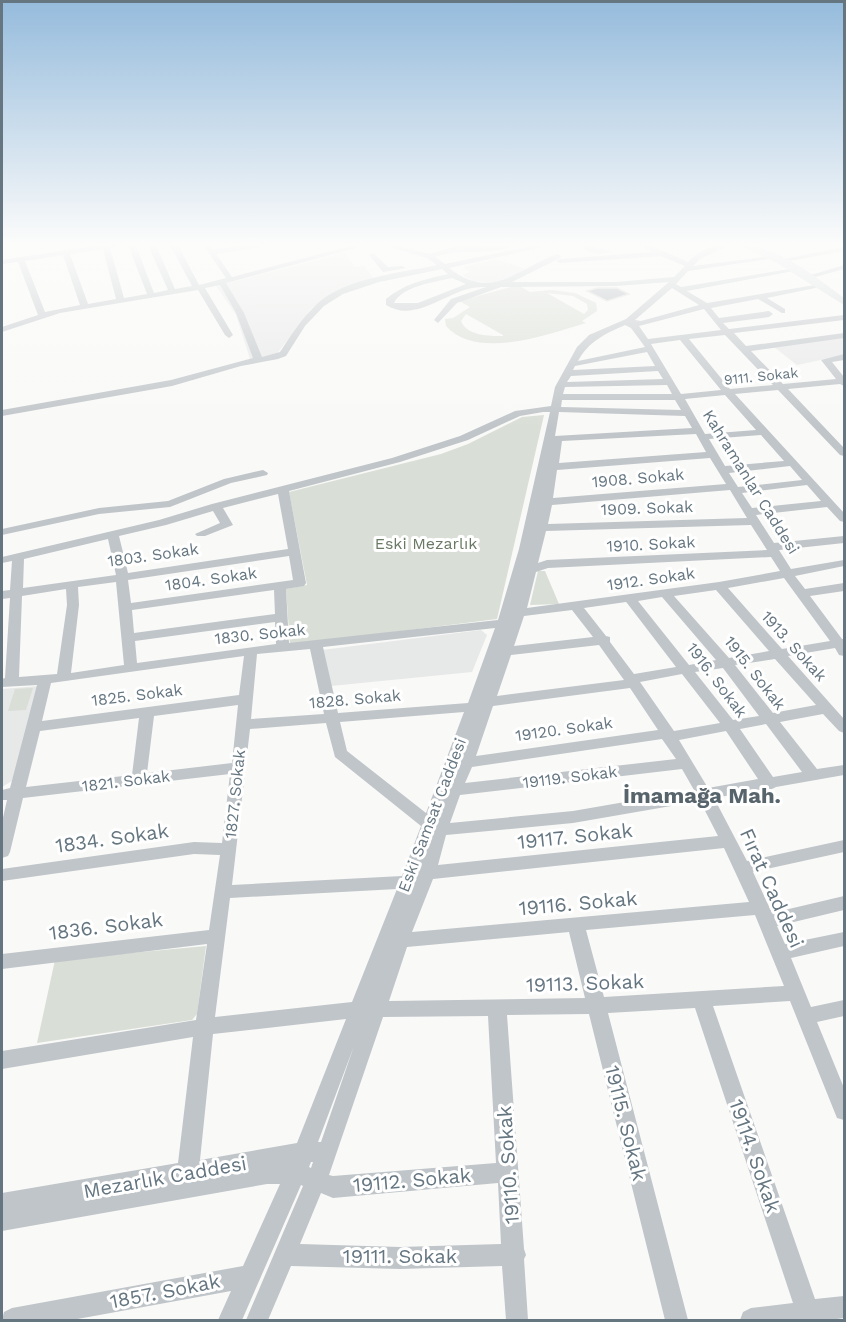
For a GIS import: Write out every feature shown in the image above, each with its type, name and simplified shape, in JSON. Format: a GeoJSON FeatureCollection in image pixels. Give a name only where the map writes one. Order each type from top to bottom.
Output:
{"type":"FeatureCollection","features":[{"type":"Feature","properties":{"kind":"street"},"geometry":{"type":"LineString","coordinates":[[38,305],[43,317]]}},
{"type":"Feature","properties":{"kind":"street"},"geometry":{"type":"LineString","coordinates":[[2,330],[43,317],[102,305]]}},
{"type":"Feature","properties":{"kind":"street"},"geometry":{"type":"LineString","coordinates":[[209,305],[229,335]]}},
{"type":"Feature","properties":{"kind":"street"},"geometry":{"type":"LineString","coordinates":[[236,305],[258,359]]}},
{"type":"Feature","properties":{"kind":"street"},"geometry":{"type":"LineString","coordinates":[[2,413],[172,383],[283,354],[311,314],[323,305]]}},
{"type":"Feature","properties":{"kind":"street"},"geometry":{"type":"LineString","coordinates":[[390,305],[405,308],[418,305]]}},
{"type":"Feature","properties":{"kind":"street"},"geometry":{"type":"LineString","coordinates":[[438,320],[451,305]]}},
{"type":"Feature","properties":{"kind":"street"},"geometry":{"type":"LineString","coordinates":[[632,324],[651,305]]}},
{"type":"Feature","properties":{"kind":"street"},"geometry":{"type":"LineString","coordinates":[[565,390],[599,339],[632,324],[713,305]]}},
{"type":"Feature","properties":{"kind":"street"},"geometry":{"type":"LineString","coordinates":[[772,305],[782,311]]}},
{"type":"Feature","properties":{"kind":"street"},"geometry":{"type":"LineString","coordinates":[[706,306],[717,321],[844,453]]}},
{"type":"Feature","properties":{"kind":"street"},"geometry":{"type":"LineString","coordinates":[[717,321],[770,314]]}},
{"type":"Feature","properties":{"kind":"street"},"geometry":{"type":"LineString","coordinates":[[2,560],[113,535],[432,449],[464,438],[518,413],[648,345],[682,338],[844,317]]}},
{"type":"Feature","properties":{"kind":"street","name":"Kahramanlar Caddesi"},"geometry":{"type":"LineString","coordinates":[[632,324],[648,345],[722,470],[788,574],[842,646]]}},
{"type":"Feature","properties":{"kind":"street","name":"Eski Samsat Caddesi"},"geometry":{"type":"LineString","coordinates":[[565,390],[560,387],[580,349],[592,337],[632,324]]}},
{"type":"Feature","properties":{"kind":"street"},"geometry":{"type":"LineString","coordinates":[[745,349],[844,335]]}},
{"type":"Feature","properties":{"kind":"street"},"geometry":{"type":"LineString","coordinates":[[682,338],[728,393],[844,519]]}},
{"type":"Feature","properties":{"kind":"street"},"geometry":{"type":"LineString","coordinates":[[844,357],[826,360],[844,381]]}},
{"type":"Feature","properties":{"kind":"street"},"geometry":{"type":"LineString","coordinates":[[565,390],[662,368]]}},
{"type":"Feature","properties":{"kind":"street","name":"9111. Sokak"},"geometry":{"type":"LineString","coordinates":[[565,390],[679,397],[844,381]]}},
{"type":"Feature","properties":{"kind":"street"},"geometry":{"type":"LineString","coordinates":[[565,390],[671,382]]}},
{"type":"Feature","properties":{"kind":"street"},"geometry":{"type":"LineString","coordinates":[[565,390],[688,413]]}},
{"type":"Feature","properties":{"kind":"street","name":"Eski Samsat Caddesi"},"geometry":{"type":"LineString","coordinates":[[257,1320],[328,1152],[406,882],[455,790],[467,762],[519,613],[541,528],[565,390]]}},
{"type":"Feature","properties":{"kind":"street","name":"Eski Samsat Caddesi"},"geometry":{"type":"LineString","coordinates":[[230,1320],[400,940],[427,873],[435,827],[452,767],[471,707],[503,623],[565,390]]}},
{"type":"Feature","properties":{"kind":"street"},"geometry":{"type":"LineString","coordinates":[[557,438],[763,432]]}},
{"type":"Feature","properties":{"kind":"street"},"geometry":{"type":"LineString","coordinates":[[833,442],[844,441]]}},
{"type":"Feature","properties":{"kind":"street"},"geometry":{"type":"LineString","coordinates":[[553,466],[713,455]]}},
{"type":"Feature","properties":{"kind":"street"},"geometry":{"type":"LineString","coordinates":[[722,470],[792,464]]}},
{"type":"Feature","properties":{"kind":"street"},"geometry":{"type":"LineString","coordinates":[[2,532],[99,511],[170,504],[228,481],[263,473]]}},
{"type":"Feature","properties":{"kind":"street","name":"1908. Sokak"},"geometry":{"type":"LineString","coordinates":[[546,502],[809,482]]}},
{"type":"Feature","properties":{"kind":"street"},"geometry":{"type":"LineString","coordinates":[[283,489],[295,552]]}},
{"type":"Feature","properties":{"kind":"street","name":"1909. Sokak"},"geometry":{"type":"LineString","coordinates":[[541,528],[751,517],[830,504]]}},
{"type":"Feature","properties":{"kind":"street"},"geometry":{"type":"LineString","coordinates":[[201,534],[227,525],[216,506]]}},
{"type":"Feature","properties":{"kind":"street"},"geometry":{"type":"LineString","coordinates":[[113,535],[126,607],[132,667]]}},
{"type":"Feature","properties":{"kind":"street","name":"1910. Sokak"},"geometry":{"type":"LineString","coordinates":[[530,570],[547,564],[773,550],[844,540]]}},
{"type":"Feature","properties":{"kind":"street","name":"1803. Sokak"},"geometry":{"type":"LineString","coordinates":[[2,595],[295,552]]}},
{"type":"Feature","properties":{"kind":"street","name":"1804. Sokak"},"geometry":{"type":"LineString","coordinates":[[126,607],[300,583],[295,552]]}},
{"type":"Feature","properties":{"kind":"street"},"geometry":{"type":"LineString","coordinates":[[7,683],[8,656],[16,634],[18,556]]}},
{"type":"Feature","properties":{"kind":"street","name":"1912. Sokak"},"geometry":{"type":"LineString","coordinates":[[519,613],[631,600],[844,563]]}},
{"type":"Feature","properties":{"kind":"street"},"geometry":{"type":"LineString","coordinates":[[63,678],[73,605],[72,584]]}},
{"type":"Feature","properties":{"kind":"street"},"geometry":{"type":"LineString","coordinates":[[280,586],[283,648]]}},
{"type":"Feature","properties":{"kind":"street","name":"1913. Sokak"},"geometry":{"type":"LineString","coordinates":[[719,586],[844,728]]}},
{"type":"Feature","properties":{"kind":"street"},"geometry":{"type":"LineString","coordinates":[[801,593],[844,587]]}},
{"type":"Feature","properties":{"kind":"street","name":"1915. Sokak"},"geometry":{"type":"LineString","coordinates":[[666,594],[727,664],[768,720],[814,776]]}},
{"type":"Feature","properties":{"kind":"street","name":"1916. Sokak"},"geometry":{"type":"LineString","coordinates":[[631,600],[688,670],[770,785]]}},
{"type":"Feature","properties":{"kind":"street","name":"Fırat Caddesi"},"geometry":{"type":"LineString","coordinates":[[576,606],[604,640],[705,795],[742,868],[844,1111]]}},
{"type":"Feature","properties":{"kind":"street","name":"1830. Sokak"},"geometry":{"type":"LineString","coordinates":[[7,683],[63,678],[251,651],[503,623],[519,613]]}},
{"type":"Feature","properties":{"kind":"street"},"geometry":{"type":"LineString","coordinates":[[129,638],[282,617]]}},
{"type":"Feature","properties":{"kind":"street"},"geometry":{"type":"LineString","coordinates":[[2,635],[16,634]]}},
{"type":"Feature","properties":{"kind":"street"},"geometry":{"type":"LineString","coordinates":[[506,651],[604,640]]}},
{"type":"Feature","properties":{"kind":"street"},"geometry":{"type":"LineString","coordinates":[[316,645],[340,753],[435,827],[573,817],[770,785],[844,770]]}},
{"type":"Feature","properties":{"kind":"street"},"geometry":{"type":"LineString","coordinates":[[488,702],[631,681],[779,653],[842,646]]}},
{"type":"Feature","properties":{"kind":"street","name":"1827. Sokak"},"geometry":{"type":"LineString","coordinates":[[188,1171],[215,936],[229,849],[251,651]]}},
{"type":"Feature","properties":{"kind":"street"},"geometry":{"type":"LineString","coordinates":[[2,852],[9,794],[33,727],[45,680]]}},
{"type":"Feature","properties":{"kind":"street","name":"1825. Sokak"},"geometry":{"type":"LineString","coordinates":[[33,727],[245,699]]}},
{"type":"Feature","properties":{"kind":"street","name":"1828. Sokak"},"geometry":{"type":"LineString","coordinates":[[242,725],[471,707]]}},
{"type":"Feature","properties":{"kind":"street","name":"19120. Sokak"},"geometry":{"type":"LineString","coordinates":[[467,762],[730,727],[828,708]]}},
{"type":"Feature","properties":{"kind":"street"},"geometry":{"type":"LineString","coordinates":[[139,780],[147,712]]}},
{"type":"Feature","properties":{"kind":"street","name":"19119. Sokak"},"geometry":{"type":"LineString","coordinates":[[455,790],[685,763]]}},
{"type":"Feature","properties":{"kind":"street","name":"1821. Sokak"},"geometry":{"type":"LineString","coordinates":[[9,794],[237,768]]}},
{"type":"Feature","properties":{"kind":"street","name":"19117. Sokak"},"geometry":{"type":"LineString","coordinates":[[427,873],[728,841]]}},
{"type":"Feature","properties":{"kind":"street"},"geometry":{"type":"LineString","coordinates":[[742,868],[844,846]]}},
{"type":"Feature","properties":{"kind":"street","name":"1834. Sokak"},"geometry":{"type":"LineString","coordinates":[[2,874],[195,848],[229,849]]}},
{"type":"Feature","properties":{"kind":"street"},"geometry":{"type":"LineString","coordinates":[[222,892],[406,882]]}},
{"type":"Feature","properties":{"kind":"street","name":"19116. Sokak"},"geometry":{"type":"LineString","coordinates":[[400,940],[576,925],[762,915],[844,903]]}},
{"type":"Feature","properties":{"kind":"street","name":"19115. Sokak"},"geometry":{"type":"LineString","coordinates":[[576,925],[677,1320]]}},
{"type":"Feature","properties":{"kind":"street","name":"1836. Sokak"},"geometry":{"type":"LineString","coordinates":[[2,961],[215,936]]}},
{"type":"Feature","properties":{"kind":"street"},"geometry":{"type":"LineString","coordinates":[[778,953],[844,939]]}},
{"type":"Feature","properties":{"kind":"street","name":"19113. Sokak"},"geometry":{"type":"LineString","coordinates":[[2,1060],[204,1027],[369,1009],[596,1006],[795,993]]}},
{"type":"Feature","properties":{"kind":"street","name":"19114. Sokak"},"geometry":{"type":"LineString","coordinates":[[702,1000],[808,1312]]}},
{"type":"Feature","properties":{"kind":"street"},"geometry":{"type":"LineString","coordinates":[[805,1017],[844,1008]]}},
{"type":"Feature","properties":{"kind":"street","name":"19110. Sokak"},"geometry":{"type":"LineString","coordinates":[[497,1009],[515,1255],[517,1320]]}},
{"type":"Feature","properties":{"kind":"street","name":"Mezarlık Caddesi"},"geometry":{"type":"LineString","coordinates":[[2,1204],[304,1152],[328,1152]]}},
{"type":"Feature","properties":{"kind":"street","name":"19112. Sokak"},"geometry":{"type":"LineString","coordinates":[[317,1180],[333,1187],[509,1172]]}},
{"type":"Feature","properties":{"kind":"street","name":"Mezarlık Caddesi"},"geometry":{"type":"LineString","coordinates":[[2,1220],[267,1174],[296,1173],[317,1180]]}},
{"type":"Feature","properties":{"kind":"street","name":"19111. Sokak"},"geometry":{"type":"LineString","coordinates":[[284,1256],[400,1258],[515,1255]]}},
{"type":"Feature","properties":{"kind":"street","name":"1857. Sokak"},"geometry":{"type":"LineString","coordinates":[[12,1320],[249,1276]]}},
{"type":"Feature","properties":{"kind":"street"},"geometry":{"type":"LineString","coordinates":[[751,1320],[844,1307]]}},
{"type":"Feature","properties":{"kind":"shaded area"},"geometry":{"type":"Polygon","coordinates":[[[229,305],[317,305],[311,309],[276,355],[250,359],[236,315],[229,305]]]}},
{"type":"Feature","properties":{"kind":"shaded area"},"geometry":{"type":"Polygon","coordinates":[[[844,337],[844,355],[797,365],[774,347],[844,337]]]}},
{"type":"Feature","properties":{"kind":"shaded area"},"geometry":{"type":"Polygon","coordinates":[[[481,630],[487,635],[472,672],[331,686],[322,650],[481,630]]]}},
{"type":"Feature","properties":{"kind":"shaded area"},"geometry":{"type":"Polygon","coordinates":[[[39,686],[12,781],[2,787],[2,689],[39,686]]]}},
{"type":"Feature","properties":{"kind":"green space"},"geometry":{"type":"Polygon","coordinates":[[[466,305],[568,305],[584,314],[588,310],[587,305],[596,305],[597,311],[582,321],[586,323],[533,338],[494,343],[476,342],[460,336],[446,326],[445,319],[453,318],[470,307],[466,305]],[[466,314],[461,321],[468,330],[479,334],[503,335],[466,314]]]}},
{"type":"Feature","properties":{"kind":"green space","name":"Eski Mezarlık"},"geometry":{"type":"Polygon","coordinates":[[[544,415],[497,619],[290,645],[286,589],[307,585],[289,492],[441,454],[468,444],[522,417],[544,415]]]}},
{"type":"Feature","properties":{"kind":"green space"},"geometry":{"type":"Polygon","coordinates":[[[538,571],[545,571],[559,604],[530,605],[538,571]]]}},
{"type":"Feature","properties":{"kind":"green space"},"geometry":{"type":"Polygon","coordinates":[[[33,688],[26,710],[8,711],[15,689],[33,688]]]}},
{"type":"Feature","properties":{"kind":"green space"},"geometry":{"type":"Polygon","coordinates":[[[206,946],[197,1014],[192,1020],[37,1043],[55,960],[206,946]]]}},
{"type":"Feature","properties":{"kind":"district","name":"İmamağa Mah."},"geometry":{"type":"Point","coordinates":[702,795]}}]}
